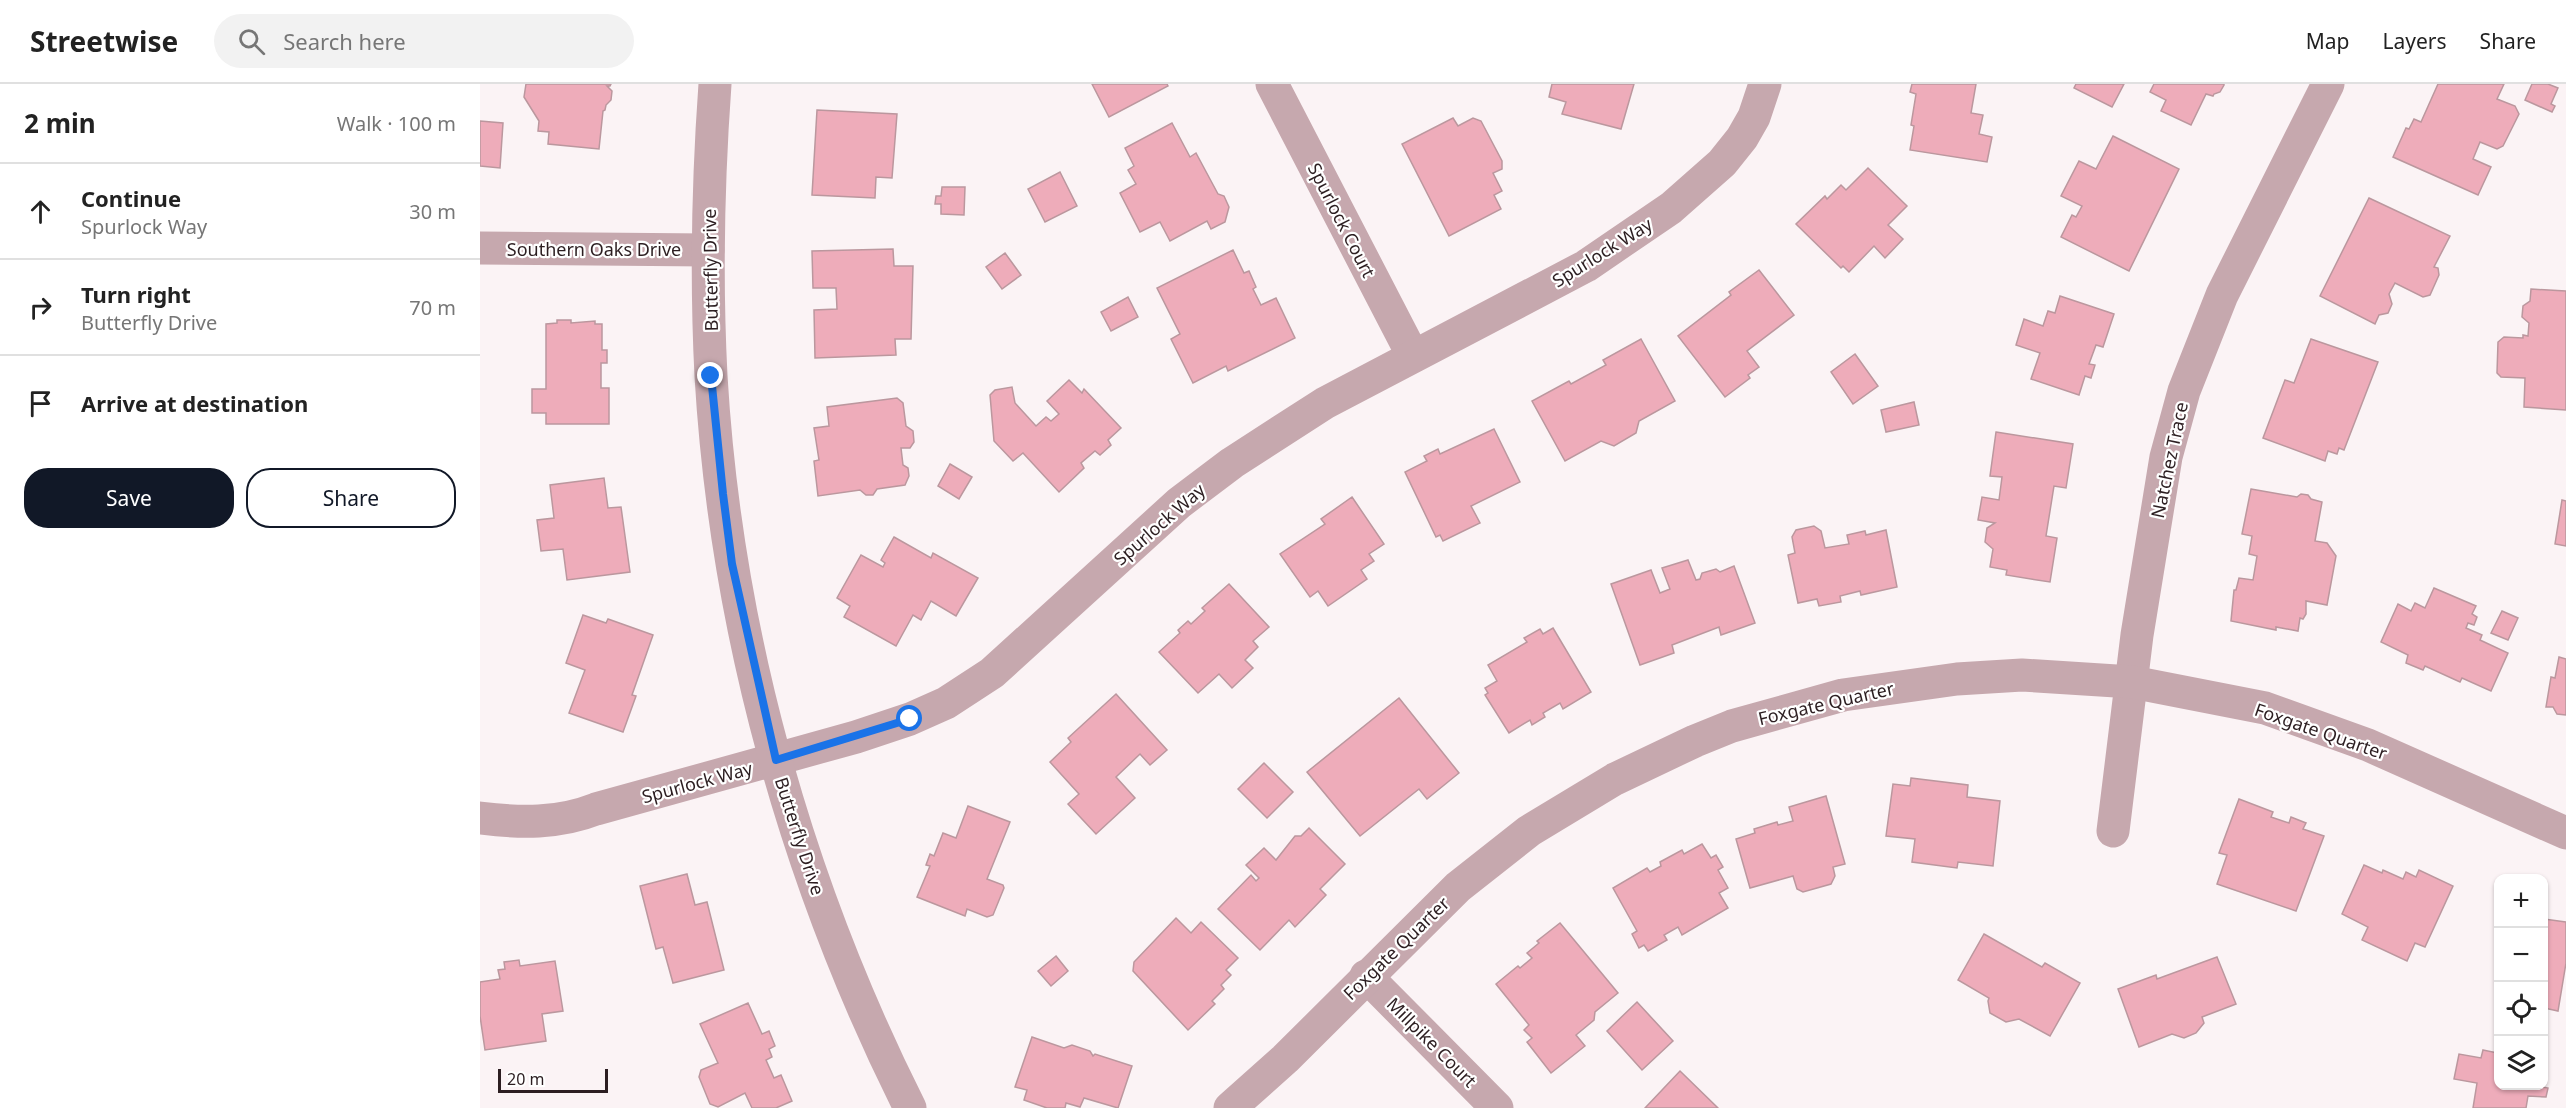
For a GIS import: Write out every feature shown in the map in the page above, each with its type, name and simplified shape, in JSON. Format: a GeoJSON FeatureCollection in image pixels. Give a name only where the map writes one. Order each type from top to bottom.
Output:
{"type":"FeatureCollection","features":[{"type":"Feature","properties":{"kind":"street","name":"Butterfly Drive"},"geometry":{"type":"LineString","coordinates":[[715,84],[708,250],[711,376],[732,564],[776,760],[804,854],[836,945],[874,1036],[910,1108]]}},
{"type":"Feature","properties":{"kind":"street","name":"Spurlock Court"},"geometry":{"type":"LineString","coordinates":[[1272,84],[1413,356]]}},
{"type":"Feature","properties":{"kind":"street","name":"Spurlock Way"},"geometry":{"type":"LineString","coordinates":[[480,818],[511,822],[545,822],[579,816],[596,809],[867,734],[946,703],[992,673],[1179,504],[1232,463],[1325,403],[1586,266],[1671,208],[1722,163],[1742,138],[1754,117],[1764,84]]}},
{"type":"Feature","properties":{"kind":"street","name":"Natchez Trace"},"geometry":{"type":"LineString","coordinates":[[2113,831],[2132,682],[2166,457],[2184,391],[2222,295],[2328,84]]}},
{"type":"Feature","properties":{"kind":"street","name":"Southern Oaks Drive"},"geometry":{"type":"LineString","coordinates":[[480,248],[708,250]]}},
{"type":"Feature","properties":{"kind":"street","name":"Foxgate Quarter"},"geometry":{"type":"LineString","coordinates":[[1230,1108],[1285,1059],[1458,887],[1529,831],[1615,778],[1732,726],[1843,695],[1957,679],[2022,675],[2132,682],[2265,708],[2368,745],[2566,833]]}},
{"type":"Feature","properties":{"kind":"street","name":"Millpike Court"},"geometry":{"type":"LineString","coordinates":[[1366,976],[1497,1108]]}},
{"type":"Feature","properties":{"kind":"building"},"geometry":{"type":"Polygon","coordinates":[[[526,84],[611,84],[607,86],[612,91],[611,100],[603,111],[599,149],[548,144],[549,132],[538,131],[539,121],[524,97],[526,84]]]}},
{"type":"Feature","properties":{"kind":"building"},"geometry":{"type":"Polygon","coordinates":[[[1092,84],[1167,84],[1168,86],[1109,117],[1092,84]]]}},
{"type":"Feature","properties":{"kind":"building"},"geometry":{"type":"Polygon","coordinates":[[[1552,84],[1634,84],[1621,129],[1562,114],[1566,102],[1549,97],[1552,84]]]}},
{"type":"Feature","properties":{"kind":"building"},"geometry":{"type":"Polygon","coordinates":[[[1912,84],[1976,84],[1971,113],[1983,115],[1979,134],[1992,137],[1987,162],[1910,150],[1916,94],[1910,92],[1912,84]]]}},
{"type":"Feature","properties":{"kind":"building"},"geometry":{"type":"Polygon","coordinates":[[[2076,84],[2124,84],[2112,107],[2074,88],[2076,84]]]}},
{"type":"Feature","properties":{"kind":"building"},"geometry":{"type":"Polygon","coordinates":[[[2154,84],[2224,85],[2220,92],[2213,96],[2206,94],[2191,125],[2161,111],[2166,100],[2150,92],[2154,84]]]}},
{"type":"Feature","properties":{"kind":"building"},"geometry":{"type":"Polygon","coordinates":[[[2438,84],[2504,84],[2497,99],[2515,106],[2519,114],[2503,146],[2497,149],[2480,142],[2473,159],[2491,167],[2478,195],[2393,157],[2406,128],[2409,129],[2414,119],[2421,122],[2438,84]]]}},
{"type":"Feature","properties":{"kind":"building"},"geometry":{"type":"Polygon","coordinates":[[[2532,84],[2548,84],[2558,88],[2551,104],[2555,106],[2552,112],[2525,100],[2532,84]]]}},
{"type":"Feature","properties":{"kind":"building"},"geometry":{"type":"Polygon","coordinates":[[[817,110],[897,114],[892,178],[876,177],[875,198],[812,195],[817,110]]]}},
{"type":"Feature","properties":{"kind":"building"},"geometry":{"type":"Polygon","coordinates":[[[1453,118],[1458,126],[1473,118],[1481,121],[1502,161],[1502,169],[1493,173],[1502,191],[1494,195],[1501,209],[1449,236],[1402,144],[1453,118]]]}},
{"type":"Feature","properties":{"kind":"building"},"geometry":{"type":"Polygon","coordinates":[[[480,121],[503,123],[500,168],[480,166],[480,121]]]}},
{"type":"Feature","properties":{"kind":"building"},"geometry":{"type":"Polygon","coordinates":[[[1172,123],[1190,157],[1196,153],[1218,194],[1224,196],[1229,207],[1225,222],[1211,229],[1207,221],[1170,241],[1160,222],[1140,232],[1120,193],[1136,184],[1128,170],[1134,166],[1125,148],[1172,123]]]}},
{"type":"Feature","properties":{"kind":"building"},"geometry":{"type":"Polygon","coordinates":[[[2113,136],[2179,169],[2129,271],[2061,237],[2072,215],[2076,217],[2082,206],[2061,196],[2079,161],[2096,169],[2113,136]]]}},
{"type":"Feature","properties":{"kind":"building"},"geometry":{"type":"Polygon","coordinates":[[[1868,168],[1907,206],[1888,225],[1903,239],[1885,258],[1874,246],[1849,272],[1843,266],[1841,268],[1796,224],[1825,196],[1827,199],[1841,185],[1846,190],[1868,168]]]}},
{"type":"Feature","properties":{"kind":"building"},"geometry":{"type":"Polygon","coordinates":[[[1060,172],[1077,206],[1045,222],[1028,189],[1060,172]]]}},
{"type":"Feature","properties":{"kind":"building"},"geometry":{"type":"Polygon","coordinates":[[[942,187],[965,187],[964,215],[941,214],[941,204],[935,204],[936,196],[941,196],[942,187]]]}},
{"type":"Feature","properties":{"kind":"building"},"geometry":{"type":"Polygon","coordinates":[[[2369,198],[2450,236],[2434,267],[2438,268],[2439,275],[2430,295],[2423,297],[2395,283],[2389,294],[2392,304],[2388,313],[2379,315],[2375,324],[2320,296],[2369,198]]]}},
{"type":"Feature","properties":{"kind":"building"},"geometry":{"type":"Polygon","coordinates":[[[893,249],[894,266],[913,266],[911,339],[895,339],[896,355],[815,358],[814,310],[837,309],[836,288],[813,288],[812,251],[893,249]]]}},
{"type":"Feature","properties":{"kind":"building"},"geometry":{"type":"Polygon","coordinates":[[[1233,250],[1244,273],[1249,271],[1256,287],[1253,289],[1261,305],[1276,298],[1295,338],[1228,371],[1226,366],[1193,383],[1171,339],[1180,334],[1157,288],[1233,250]]]}},
{"type":"Feature","properties":{"kind":"building"},"geometry":{"type":"Polygon","coordinates":[[[1005,253],[1021,275],[1002,289],[986,267],[1005,253]]]}},
{"type":"Feature","properties":{"kind":"building"},"geometry":{"type":"Polygon","coordinates":[[[1759,270],[1794,315],[1747,351],[1759,367],[1748,375],[1750,378],[1725,397],[1678,336],[1731,295],[1729,292],[1759,270]]]}},
{"type":"Feature","properties":{"kind":"building"},"geometry":{"type":"Polygon","coordinates":[[[2531,289],[2566,291],[2566,410],[2524,407],[2525,378],[2501,377],[2497,373],[2498,342],[2504,337],[2528,336],[2529,323],[2522,317],[2523,306],[2530,301],[2531,289]]]}},
{"type":"Feature","properties":{"kind":"building"},"geometry":{"type":"Polygon","coordinates":[[[2060,296],[2114,314],[2103,347],[2096,345],[2089,364],[2095,365],[2091,378],[2085,376],[2079,395],[2031,379],[2040,353],[2016,345],[2024,319],[2043,326],[2048,311],[2055,313],[2060,296]]]}},
{"type":"Feature","properties":{"kind":"building"},"geometry":{"type":"Polygon","coordinates":[[[1128,297],[1138,317],[1111,331],[1101,312],[1128,297]]]}},
{"type":"Feature","properties":{"kind":"building"},"geometry":{"type":"Polygon","coordinates":[[[557,320],[571,320],[571,323],[595,321],[595,324],[602,324],[602,350],[607,350],[607,363],[601,363],[601,388],[609,388],[609,424],[546,424],[546,413],[532,413],[532,389],[546,389],[546,324],[557,323],[557,320]]]}},
{"type":"Feature","properties":{"kind":"building"},"geometry":{"type":"Polygon","coordinates":[[[1641,339],[1675,401],[1639,421],[1636,433],[1614,446],[1601,441],[1565,461],[1532,401],[1606,365],[1603,360],[1641,339]]]}},
{"type":"Feature","properties":{"kind":"building"},"geometry":{"type":"Polygon","coordinates":[[[2311,339],[2378,362],[2344,450],[2339,448],[2337,454],[2328,451],[2325,461],[2263,438],[2285,380],[2294,383],[2311,339]]]}},
{"type":"Feature","properties":{"kind":"building"},"geometry":{"type":"Polygon","coordinates":[[[1855,354],[1878,386],[1853,404],[1831,372],[1855,354]]]}},
{"type":"Feature","properties":{"kind":"building"},"geometry":{"type":"Polygon","coordinates":[[[1069,380],[1082,393],[1084,389],[1121,428],[1108,440],[1111,445],[1100,455],[1095,451],[1081,463],[1084,468],[1059,492],[1023,453],[1013,461],[994,441],[990,395],[995,390],[1012,387],[1015,403],[1036,426],[1046,417],[1051,421],[1059,414],[1047,401],[1069,380]]]}},
{"type":"Feature","properties":{"kind":"building"},"geometry":{"type":"Polygon","coordinates":[[[897,398],[903,403],[906,426],[913,431],[914,442],[910,448],[901,448],[903,465],[908,468],[909,476],[905,485],[877,489],[873,495],[866,495],[860,490],[818,496],[814,461],[819,460],[814,428],[829,426],[827,407],[897,398]]]}},
{"type":"Feature","properties":{"kind":"building"},"geometry":{"type":"Polygon","coordinates":[[[1914,402],[1919,425],[1886,432],[1881,410],[1914,402]]]}},
{"type":"Feature","properties":{"kind":"building"},"geometry":{"type":"Polygon","coordinates":[[[1494,429],[1520,482],[1471,506],[1480,523],[1443,541],[1440,535],[1436,537],[1405,472],[1427,461],[1424,456],[1438,449],[1440,454],[1494,429]]]}},
{"type":"Feature","properties":{"kind":"building"},"geometry":{"type":"Polygon","coordinates":[[[1996,432],[2073,444],[2066,488],[2054,486],[2046,536],[2057,538],[2050,582],[2006,575],[2007,570],[1990,567],[1993,549],[1985,542],[1987,528],[1995,523],[1978,520],[1982,497],[1999,500],[2002,477],[1990,476],[1996,432]]]}},
{"type":"Feature","properties":{"kind":"building"},"geometry":{"type":"Polygon","coordinates":[[[950,464],[972,477],[959,499],[938,486],[950,464]]]}},
{"type":"Feature","properties":{"kind":"building"},"geometry":{"type":"Polygon","coordinates":[[[604,478],[608,508],[621,507],[630,572],[567,580],[563,549],[541,551],[537,520],[554,518],[550,485],[604,478]]]}},
{"type":"Feature","properties":{"kind":"building"},"geometry":{"type":"Polygon","coordinates":[[[2251,489],[2297,497],[2301,494],[2308,495],[2311,499],[2322,502],[2315,541],[2327,543],[2336,556],[2327,605],[2306,601],[2306,614],[2303,619],[2300,618],[2298,631],[2276,627],[2276,630],[2231,621],[2234,590],[2236,590],[2239,578],[2253,580],[2257,556],[2249,554],[2252,536],[2242,534],[2251,489]]]}},
{"type":"Feature","properties":{"kind":"building"},"geometry":{"type":"Polygon","coordinates":[[[1352,497],[1384,544],[1369,554],[1374,561],[1361,570],[1367,579],[1328,606],[1318,591],[1310,597],[1280,554],[1325,524],[1321,519],[1352,497]]]}},
{"type":"Feature","properties":{"kind":"building"},"geometry":{"type":"Polygon","coordinates":[[[2562,500],[2566,501],[2566,546],[2555,544],[2562,500]]]}},
{"type":"Feature","properties":{"kind":"building"},"geometry":{"type":"Polygon","coordinates":[[[1814,526],[1821,531],[1825,548],[1849,544],[1847,535],[1865,531],[1866,535],[1886,530],[1897,587],[1861,595],[1860,591],[1840,596],[1841,602],[1819,606],[1817,599],[1798,603],[1788,555],[1795,553],[1792,537],[1796,530],[1814,526]]]}},
{"type":"Feature","properties":{"kind":"building"},"geometry":{"type":"Polygon","coordinates":[[[894,537],[931,558],[933,553],[978,578],[956,616],[931,601],[921,620],[913,615],[896,646],[844,617],[850,606],[837,598],[861,555],[883,567],[885,563],[881,560],[894,537]]]}},
{"type":"Feature","properties":{"kind":"building"},"geometry":{"type":"Polygon","coordinates":[[[1688,560],[1696,580],[1700,579],[1702,573],[1716,569],[1720,572],[1734,566],[1755,623],[1721,635],[1719,627],[1672,645],[1674,653],[1640,665],[1611,584],[1651,570],[1660,593],[1670,589],[1662,568],[1688,560]]]}},
{"type":"Feature","properties":{"kind":"building"},"geometry":{"type":"Polygon","coordinates":[[[1229,584],[1269,627],[1253,641],[1258,647],[1245,660],[1253,668],[1232,688],[1219,674],[1198,693],[1159,652],[1180,633],[1178,630],[1188,621],[1191,624],[1205,611],[1202,608],[1229,584]]]}},
{"type":"Feature","properties":{"kind":"building"},"geometry":{"type":"Polygon","coordinates":[[[2434,588],[2476,606],[2472,614],[2477,617],[2474,625],[2468,623],[2466,628],[2482,635],[2480,640],[2508,653],[2491,691],[2462,678],[2460,682],[2425,666],[2423,670],[2406,663],[2408,655],[2381,642],[2398,604],[2411,611],[2415,603],[2425,608],[2434,588]]]}},
{"type":"Feature","properties":{"kind":"building"},"geometry":{"type":"Polygon","coordinates":[[[2502,611],[2518,618],[2508,640],[2491,633],[2502,611]]]}},
{"type":"Feature","properties":{"kind":"building"},"geometry":{"type":"Polygon","coordinates":[[[583,615],[606,623],[608,619],[653,635],[632,695],[636,696],[623,732],[569,713],[585,670],[566,663],[583,615]]]}},
{"type":"Feature","properties":{"kind":"building"},"geometry":{"type":"Polygon","coordinates":[[[1553,628],[1591,692],[1563,709],[1560,703],[1543,713],[1545,717],[1532,725],[1530,720],[1509,733],[1485,695],[1488,693],[1485,688],[1497,681],[1488,665],[1527,642],[1524,638],[1540,629],[1543,634],[1553,628]]]}},
{"type":"Feature","properties":{"kind":"building"},"geometry":{"type":"Polygon","coordinates":[[[2559,657],[2566,659],[2566,715],[2557,714],[2553,707],[2546,707],[2551,677],[2555,678],[2559,657]]]}},
{"type":"Feature","properties":{"kind":"building"},"geometry":{"type":"Polygon","coordinates":[[[1116,694],[1167,750],[1150,765],[1140,754],[1116,777],[1135,798],[1096,834],[1068,804],[1079,794],[1050,762],[1071,742],[1068,738],[1116,694]]]}},
{"type":"Feature","properties":{"kind":"building"},"geometry":{"type":"Polygon","coordinates":[[[1399,698],[1459,773],[1427,799],[1419,789],[1360,836],[1307,772],[1399,698]]]}},
{"type":"Feature","properties":{"kind":"building"},"geometry":{"type":"Polygon","coordinates":[[[1264,763],[1293,792],[1267,818],[1238,789],[1264,763]]]}},
{"type":"Feature","properties":{"kind":"building"},"geometry":{"type":"Polygon","coordinates":[[[1911,778],[1968,785],[1967,797],[2000,801],[1993,866],[1958,862],[1957,868],[1912,862],[1915,839],[1886,836],[1893,784],[1910,786],[1911,778]]]}},
{"type":"Feature","properties":{"kind":"building"},"geometry":{"type":"Polygon","coordinates":[[[1826,796],[1845,864],[1833,867],[1835,876],[1831,884],[1803,892],[1797,889],[1793,876],[1750,888],[1736,839],[1755,833],[1754,829],[1777,822],[1778,825],[1793,821],[1789,807],[1826,796]]]}},
{"type":"Feature","properties":{"kind":"building"},"geometry":{"type":"Polygon","coordinates":[[[2239,799],[2273,812],[2271,817],[2289,823],[2291,817],[2306,823],[2303,829],[2324,836],[2296,911],[2217,884],[2227,855],[2219,853],[2239,799]]]}},
{"type":"Feature","properties":{"kind":"building"},"geometry":{"type":"Polygon","coordinates":[[[968,806],[1010,822],[987,879],[1003,885],[1004,888],[993,915],[987,917],[967,909],[965,916],[917,897],[930,866],[926,865],[930,854],[934,856],[943,833],[956,838],[968,806]]]}},
{"type":"Feature","properties":{"kind":"building"},"geometry":{"type":"Polygon","coordinates":[[[1309,828],[1345,864],[1320,889],[1326,895],[1295,927],[1289,920],[1260,950],[1218,909],[1251,875],[1256,881],[1259,878],[1246,865],[1264,848],[1276,860],[1295,836],[1301,836],[1309,828]]]}},
{"type":"Feature","properties":{"kind":"building"},"geometry":{"type":"Polygon","coordinates":[[[1702,844],[1711,858],[1716,855],[1723,867],[1718,870],[1728,888],[1719,893],[1728,908],[1682,935],[1678,927],[1664,935],[1667,940],[1648,951],[1644,945],[1639,948],[1632,934],[1637,931],[1613,888],[1647,868],[1650,872],[1661,866],[1660,862],[1682,850],[1684,854],[1702,844]]]}},
{"type":"Feature","properties":{"kind":"building"},"geometry":{"type":"Polygon","coordinates":[[[2364,865],[2403,879],[2406,872],[2416,877],[2419,870],[2453,886],[2425,947],[2415,943],[2407,961],[2362,940],[2368,927],[2342,914],[2364,865]]]}},
{"type":"Feature","properties":{"kind":"building"},"geometry":{"type":"Polygon","coordinates":[[[687,874],[695,905],[707,902],[724,970],[673,983],[663,947],[656,949],[640,886],[687,874]]]}},
{"type":"Feature","properties":{"kind":"building"},"geometry":{"type":"Polygon","coordinates":[[[1176,918],[1191,933],[1201,922],[1238,958],[1226,970],[1231,975],[1221,985],[1224,989],[1212,1001],[1215,1004],[1188,1030],[1133,971],[1134,962],[1176,918]]]}},
{"type":"Feature","properties":{"kind":"building"},"geometry":{"type":"Polygon","coordinates":[[[2548,920],[2566,922],[2566,963],[2558,1011],[2548,1009],[2548,920]]]}},
{"type":"Feature","properties":{"kind":"building"},"geometry":{"type":"Polygon","coordinates":[[[1560,923],[1618,993],[1595,1012],[1594,1020],[1576,1035],[1585,1046],[1551,1073],[1527,1042],[1532,1038],[1524,1030],[1529,1025],[1496,984],[1532,958],[1527,953],[1539,943],[1537,941],[1560,923]]]}},
{"type":"Feature","properties":{"kind":"building"},"geometry":{"type":"Polygon","coordinates":[[[1984,934],[2042,967],[2045,963],[2080,983],[2050,1036],[2019,1019],[2006,1022],[1990,1013],[1989,998],[1958,980],[1984,934]]]}},
{"type":"Feature","properties":{"kind":"building"},"geometry":{"type":"Polygon","coordinates":[[[1056,956],[1068,971],[1051,986],[1038,971],[1056,956]]]}},
{"type":"Feature","properties":{"kind":"building"},"geometry":{"type":"Polygon","coordinates":[[[2217,957],[2236,1004],[2202,1017],[2204,1023],[2196,1033],[2184,1038],[2172,1034],[2139,1047],[2118,989],[2156,975],[2157,979],[2217,957]]]}},
{"type":"Feature","properties":{"kind":"building"},"geometry":{"type":"Polygon","coordinates":[[[519,960],[520,966],[555,961],[563,1011],[542,1014],[546,1041],[485,1050],[480,1016],[480,982],[500,979],[498,970],[505,969],[504,962],[519,960]]]}},
{"type":"Feature","properties":{"kind":"building"},"geometry":{"type":"Polygon","coordinates":[[[1637,1002],[1673,1041],[1642,1070],[1607,1031],[1637,1002]]]}},
{"type":"Feature","properties":{"kind":"building"},"geometry":{"type":"Polygon","coordinates":[[[748,1003],[762,1034],[769,1031],[775,1046],[769,1049],[772,1057],[766,1060],[774,1078],[781,1075],[792,1101],[776,1108],[752,1108],[745,1093],[718,1107],[710,1104],[699,1077],[701,1070],[718,1063],[700,1024],[748,1003]]]}},
{"type":"Feature","properties":{"kind":"building"},"geometry":{"type":"Polygon","coordinates":[[[1032,1037],[1064,1048],[1072,1045],[1090,1051],[1093,1056],[1095,1054],[1132,1066],[1118,1108],[1084,1098],[1080,1107],[1066,1103],[1065,1108],[1047,1108],[1024,1100],[1027,1090],[1015,1087],[1032,1037]]]}},
{"type":"Feature","properties":{"kind":"building"},"geometry":{"type":"Polygon","coordinates":[[[2483,1050],[2494,1052],[2494,1090],[2548,1090],[2546,1097],[2528,1096],[2526,1108],[2473,1108],[2477,1083],[2454,1079],[2459,1054],[2481,1058],[2483,1050]]]}},
{"type":"Feature","properties":{"kind":"building"},"geometry":{"type":"Polygon","coordinates":[[[1680,1071],[1718,1108],[1645,1108],[1680,1071]]]}},
{"type":"Feature","properties":{"kind":"route"},"geometry":{"type":"LineString","coordinates":[[711,376],[732,564],[776,760],[910,719]]}}]}
